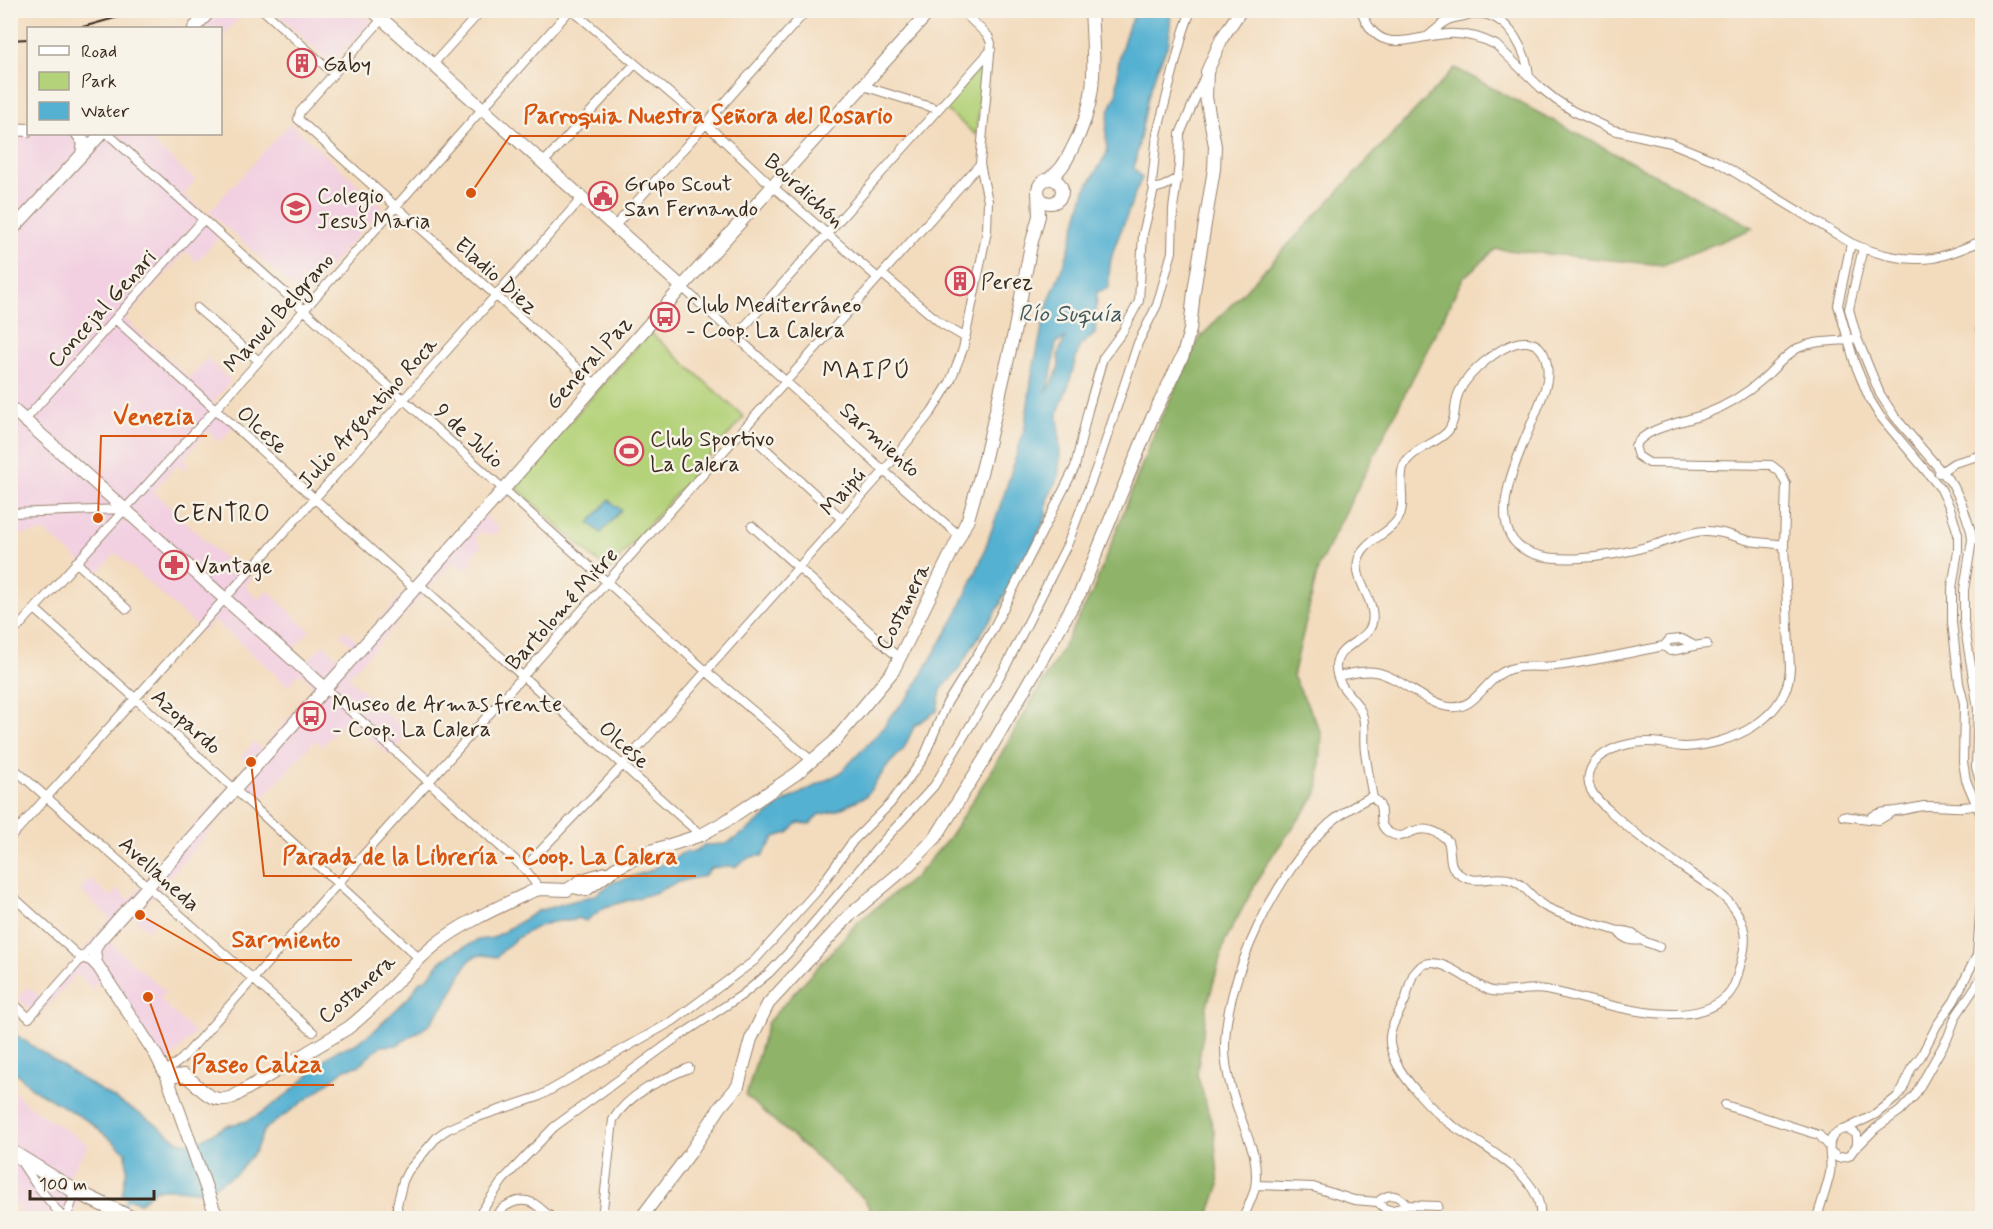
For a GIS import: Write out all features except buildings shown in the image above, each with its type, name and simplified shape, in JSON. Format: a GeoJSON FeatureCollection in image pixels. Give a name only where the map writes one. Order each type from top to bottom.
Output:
{"type":"FeatureCollection","features":[{"type":"Feature","properties":{"kind":"main road"},"geometry":{"type":"LineString","coordinates":[[14,1153],[74,1190],[131,1218]]}},
{"type":"Feature","properties":{"kind":"street"},"geometry":{"type":"LineString","coordinates":[[195,27],[211,10]]}},
{"type":"Feature","properties":{"kind":"street"},"geometry":{"type":"LineString","coordinates":[[262,10],[334,74],[386,15]]}},
{"type":"Feature","properties":{"kind":"street","name":"Sarmiento"},"geometry":{"type":"LineString","coordinates":[[372,10],[386,15],[433,64],[483,110],[884,471],[960,536]]}},
{"type":"Feature","properties":{"kind":"street"},"geometry":{"type":"LineString","coordinates":[[433,64],[482,10]]}},
{"type":"Feature","properties":{"kind":"street","name":"Bourdichón"},"geometry":{"type":"LineString","coordinates":[[571,10],[706,124],[826,233],[942,324],[966,338]]}},
{"type":"Feature","properties":{"kind":"street","name":"Manuel Belgrano"},"geometry":{"type":"LineString","coordinates":[[10,636],[259,361],[571,10]]}},
{"type":"Feature","properties":{"kind":"street"},"geometry":{"type":"LineString","coordinates":[[615,227],[807,10]]}},
{"type":"Feature","properties":{"kind":"street","name":"General Paz"},"geometry":{"type":"LineString","coordinates":[[102,936],[931,10]]}},
{"type":"Feature","properties":{"kind":"street"},"geometry":{"type":"LineString","coordinates":[[736,336],[991,50],[988,36],[961,10]]}},
{"type":"Feature","properties":{"kind":"street"},"geometry":{"type":"LineString","coordinates":[[1054,203],[1045,202],[1038,193],[1041,183],[1061,169],[1083,129],[1091,101],[1094,78],[1091,10]]}},
{"type":"Feature","properties":{"kind":"street"},"geometry":{"type":"LineString","coordinates":[[398,1218],[397,1205],[408,1171],[438,1136],[447,1129],[538,1097],[673,1021],[754,961],[817,891],[852,841],[890,804],[923,759],[947,703],[992,632],[1075,467],[1103,358],[1123,332],[1139,301],[1143,234],[1154,189],[1152,183],[1157,134],[1191,10]]}},
{"type":"Feature","properties":{"kind":"street"},"geometry":{"type":"LineString","coordinates":[[477,1218],[503,1180],[554,1127],[672,1041],[742,995],[769,973],[934,786],[1006,666],[1068,543],[1100,458],[1137,344],[1157,305],[1172,252],[1173,209],[1180,134],[1222,38],[1241,10]]}},
{"type":"Feature","properties":{"kind":"street"},"geometry":{"type":"LineString","coordinates":[[1361,10],[1365,22],[1373,33],[1390,41],[1400,42],[1447,34],[1467,34],[1486,40],[1496,45],[1556,100],[1583,116],[1612,130],[1671,143],[1716,161],[1851,243],[1863,248],[1883,254],[1917,259],[1949,254],[1983,242]]}},
{"type":"Feature","properties":{"kind":"street"},"geometry":{"type":"LineString","coordinates":[[1425,38],[1448,20],[1471,14],[1487,14],[1501,20],[1512,32],[1523,50],[1529,76]]}},
{"type":"Feature","properties":{"kind":"street","name":"Maipú"},"geometry":{"type":"LineString","coordinates":[[525,868],[622,766],[884,471],[943,395],[966,338],[985,247],[989,209],[980,164],[991,50]]}},
{"type":"Feature","properties":{"kind":"street"},"geometry":{"type":"LineString","coordinates":[[543,163],[635,64]]}},
{"type":"Feature","properties":{"kind":"street"},"geometry":{"type":"LineString","coordinates":[[641,1218],[690,1153],[721,1106],[738,1086],[751,1039],[768,1004],[851,914],[909,865],[936,837],[985,758],[1081,591],[1152,418],[1183,356],[1190,330],[1214,169],[1215,146],[1206,97],[1207,72]]}},
{"type":"Feature","properties":{"kind":"street","name":"Eladio Diez"},"geometry":{"type":"LineString","coordinates":[[334,74],[298,117],[299,122],[596,385]]}},
{"type":"Feature","properties":{"kind":"street"},"geometry":{"type":"LineString","coordinates":[[862,86],[937,110]]}},
{"type":"Feature","properties":{"kind":"street"},"geometry":{"type":"LineString","coordinates":[[10,129],[27,130]]}},
{"type":"Feature","properties":{"kind":"street"},"geometry":{"type":"LineString","coordinates":[[79,135],[84,143],[82,154]]}},
{"type":"Feature","properties":{"kind":"street"},"geometry":{"type":"LineString","coordinates":[[10,232],[100,135]]}},
{"type":"Feature","properties":{"kind":"street","name":"9 de Julio"},"geometry":{"type":"LineString","coordinates":[[109,135],[706,671],[811,760]]}},
{"type":"Feature","properties":{"kind":"street","name":"Bartolomé Mitre"},"geometry":{"type":"LineString","coordinates":[[166,1075],[609,582],[980,164]]}},
{"type":"Feature","properties":{"kind":"street"},"geometry":{"type":"LineString","coordinates":[[1039,216],[1062,194],[1061,169]]}},
{"type":"Feature","properties":{"kind":"street"},"geometry":{"type":"LineString","coordinates":[[1048,179],[1055,180],[1062,186]]}},
{"type":"Feature","properties":{"kind":"street"},"geometry":{"type":"LineString","coordinates":[[1154,189],[1177,179]]}},
{"type":"Feature","properties":{"kind":"street","name":"Costanera"},"geometry":{"type":"LineString","coordinates":[[166,1075],[184,1075],[207,1094],[222,1099],[233,1097],[348,1028],[436,944],[456,931],[540,889],[559,890],[573,887],[586,890],[608,872],[648,852],[701,835],[782,784],[827,749],[845,730],[900,659],[968,519],[986,455],[1039,216],[1038,193]]}},
{"type":"Feature","properties":{"kind":"street","name":"Julio Argentino Roca"},"geometry":{"type":"LineString","coordinates":[[10,838],[582,198]]}},
{"type":"Feature","properties":{"kind":"street","name":"Concejal Genari"},"geometry":{"type":"LineString","coordinates":[[25,420],[203,220]]}},
{"type":"Feature","properties":{"kind":"street"},"geometry":{"type":"LineString","coordinates":[[1851,243],[1838,305],[1855,364],[1875,408],[1885,423],[1944,494],[1958,534],[1958,551],[1952,588],[1952,630],[1964,711],[1966,780],[1979,804],[1983,825]]}},
{"type":"Feature","properties":{"kind":"street"},"geometry":{"type":"LineString","coordinates":[[1863,248],[1849,309],[1857,338],[1880,394],[1890,410],[1942,471],[1959,495],[1971,531],[1972,540],[1964,601],[1966,640],[1978,709],[1976,766],[1983,789]]}},
{"type":"Feature","properties":{"kind":"street"},"geometry":{"type":"LineString","coordinates":[[1842,282],[1854,285]]}},
{"type":"Feature","properties":{"kind":"street"},"geometry":{"type":"LineString","coordinates":[[197,308],[259,361]]}},
{"type":"Feature","properties":{"kind":"street","name":"Olcese"},"geometry":{"type":"LineString","coordinates":[[115,319],[315,498],[523,677],[701,835]]}},
{"type":"Feature","properties":{"kind":"street"},"geometry":{"type":"LineString","coordinates":[[1540,1218],[1539,1200],[1521,1174],[1448,1122],[1403,1076],[1391,1047],[1390,1033],[1413,975],[1423,965],[1430,963],[1449,968],[1491,990],[1544,990],[1668,1014],[1689,1014],[1707,1009],[1731,992],[1746,938],[1733,907],[1715,890],[1624,824],[1592,794],[1588,777],[1593,764],[1616,748],[1631,744],[1653,743],[1686,747],[1727,739],[1754,725],[1777,705],[1788,686],[1790,668],[1784,544],[1786,484],[1776,468],[1766,463],[1649,463],[1638,456],[1635,446],[1645,434],[1692,419],[1733,402],[1798,348],[1813,343],[1847,341],[1857,338]]}},
{"type":"Feature","properties":{"kind":"street"},"geometry":{"type":"LineString","coordinates":[[1659,947],[1624,930],[1618,931],[1556,912],[1538,902],[1525,888],[1507,878],[1482,881],[1462,877],[1450,863],[1450,846],[1437,832],[1421,829],[1400,836],[1386,830],[1382,824],[1380,807],[1372,796],[1364,744],[1363,718],[1358,706],[1343,689],[1336,664],[1341,653],[1364,636],[1372,625],[1373,614],[1359,572],[1359,560],[1364,548],[1398,520],[1402,508],[1404,465],[1414,455],[1447,432],[1453,420],[1459,392],[1475,369],[1520,342],[1532,343],[1542,351],[1546,358],[1547,371],[1544,389],[1520,448],[1507,496],[1507,528],[1516,544],[1532,554],[1584,558],[1643,548],[1702,531],[1722,533],[1751,541],[1784,544]]}},
{"type":"Feature","properties":{"kind":"street"},"geometry":{"type":"LineString","coordinates":[[10,407],[525,868],[540,889]]}},
{"type":"Feature","properties":{"kind":"street"},"geometry":{"type":"LineString","coordinates":[[744,429],[841,518]]}},
{"type":"Feature","properties":{"kind":"street"},"geometry":{"type":"LineString","coordinates":[[1932,478],[1954,463],[1983,455]]}},
{"type":"Feature","properties":{"kind":"street"},"geometry":{"type":"LineString","coordinates":[[10,513],[125,509]]}},
{"type":"Feature","properties":{"kind":"street"},"geometry":{"type":"LineString","coordinates":[[752,526],[900,659]]}},
{"type":"Feature","properties":{"kind":"street"},"geometry":{"type":"LineString","coordinates":[[76,562],[127,609]]}},
{"type":"Feature","properties":{"kind":"street","name":"Azopardo"},"geometry":{"type":"LineString","coordinates":[[35,609],[420,959]]}},
{"type":"Feature","properties":{"kind":"street"},"geometry":{"type":"LineString","coordinates":[[1955,644],[1966,640]]}},
{"type":"Feature","properties":{"kind":"street"},"geometry":{"type":"LineString","coordinates":[[1338,675],[1374,672],[1390,677],[1448,707],[1465,706],[1494,677],[1514,668],[1555,666],[1664,646],[1670,651],[1677,651],[1693,645],[1707,644]]}},
{"type":"Feature","properties":{"kind":"street","name":"Avellaneda"},"geometry":{"type":"LineString","coordinates":[[10,765],[313,1032]]}},
{"type":"Feature","properties":{"kind":"street"},"geometry":{"type":"LineString","coordinates":[[1243,1218],[1256,1185],[1254,1155],[1229,1077],[1225,1044],[1228,1018],[1238,977],[1262,916],[1288,874],[1330,823],[1372,796]]}},
{"type":"Feature","properties":{"kind":"street"},"geometry":{"type":"LineString","coordinates":[[1843,816],[1869,819],[1876,813],[1886,810],[1894,811],[1922,806],[1954,808],[1979,804]]}},
{"type":"Feature","properties":{"kind":"street"},"geometry":{"type":"LineString","coordinates":[[1817,1218],[1832,1162],[1829,1149],[1831,1138],[1876,1114],[1900,1093],[1911,1069],[1954,1000],[1975,960],[1980,934],[1983,888]]}},
{"type":"Feature","properties":{"kind":"street"},"geometry":{"type":"LineString","coordinates":[[10,894],[81,958],[93,962],[147,1041],[166,1075],[216,1216]]}},
{"type":"Feature","properties":{"kind":"street"},"geometry":{"type":"LineString","coordinates":[[10,1000],[29,1018],[102,936]]}},
{"type":"Feature","properties":{"kind":"street"},"geometry":{"type":"LineString","coordinates":[[100,972],[94,954],[95,947],[102,936]]}},
{"type":"Feature","properties":{"kind":"street"},"geometry":{"type":"LineString","coordinates":[[1829,1178],[1876,1128],[1900,1112],[1915,1095],[1948,1036],[1956,1016],[1983,977]]}},
{"type":"Feature","properties":{"kind":"street"},"geometry":{"type":"LineString","coordinates":[[602,1218],[613,1120],[618,1111],[653,1083],[689,1068]]}},
{"type":"Feature","properties":{"kind":"street"},"geometry":{"type":"LineString","coordinates":[[1725,1105],[1819,1135],[1838,1158],[1849,1156]]}},
{"type":"Feature","properties":{"kind":"street"},"geometry":{"type":"LineString","coordinates":[[1806,1131],[1851,1130],[1857,1135],[1859,1141],[1857,1147]]}},
{"type":"Feature","properties":{"kind":"street"},"geometry":{"type":"LineString","coordinates":[[14,1153],[34,1183],[64,1218],[71,1207],[74,1190]]}},
{"type":"Feature","properties":{"kind":"street"},"geometry":{"type":"LineString","coordinates":[[1256,1185],[1313,1187],[1354,1200],[1378,1202],[1388,1210],[1400,1209],[1407,1205],[1438,1206]]}},
{"type":"Feature","properties":{"kind":"street"},"geometry":{"type":"LineString","coordinates":[[1378,1202],[1384,1196],[1390,1195],[1399,1197],[1407,1205]]}},
{"type":"Feature","properties":{"kind":"street"},"geometry":{"type":"LineString","coordinates":[[494,1218],[501,1210],[521,1200],[532,1203],[553,1218]]}},
{"type":"Feature","properties":{"kind":"shaded area"},"geometry":{"type":"Polygon","coordinates":[[[203,11],[245,11],[222,37],[222,27],[188,27],[203,11]]]}},
{"type":"Feature","properties":{"kind":"shaded area"},"geometry":{"type":"Polygon","coordinates":[[[274,11],[359,11],[372,22],[335,60],[326,59],[274,11]]]}},
{"type":"Feature","properties":{"kind":"shaded area"},"geometry":{"type":"Polygon","coordinates":[[[290,123],[383,207],[306,293],[299,293],[209,212],[290,123]]]}},
{"type":"Feature","properties":{"kind":"shaded area"},"geometry":{"type":"Polygon","coordinates":[[[11,127],[27,135],[144,135],[195,180],[184,194],[224,231],[197,262],[186,251],[125,319],[189,378],[207,358],[231,381],[213,402],[236,423],[220,442],[208,431],[183,459],[188,464],[184,470],[178,464],[153,491],[230,564],[234,561],[252,578],[245,586],[258,600],[267,590],[310,631],[292,650],[306,663],[323,644],[343,663],[355,649],[340,635],[345,630],[359,643],[478,509],[500,529],[494,536],[491,533],[488,536],[482,531],[475,538],[482,545],[472,556],[475,559],[465,570],[454,561],[348,677],[408,733],[389,755],[347,719],[322,746],[315,740],[259,802],[245,790],[143,907],[156,920],[148,930],[132,916],[110,942],[166,992],[160,999],[195,1033],[170,1060],[159,1066],[100,980],[92,988],[76,974],[38,1017],[18,998],[28,987],[41,998],[110,919],[80,890],[90,879],[110,897],[118,889],[129,900],[248,764],[241,757],[254,742],[262,749],[313,689],[310,682],[300,673],[288,686],[214,620],[203,632],[116,553],[96,575],[46,532],[11,536],[11,127]]]}},
{"type":"Feature","properties":{"kind":"shaded area"},"geometry":{"type":"Polygon","coordinates":[[[10,1088],[30,1107],[89,1145],[64,1182],[138,1218],[117,1218],[79,1200],[73,1218],[27,1218],[11,1199],[10,1088]]]}},
{"type":"Feature","properties":{"kind":"green space"},"geometry":{"type":"Polygon","coordinates":[[[1455,68],[1754,228],[1663,265],[1496,249],[1463,278],[1319,565],[1293,676],[1322,734],[1318,793],[1267,863],[1225,941],[1207,1006],[1197,1074],[1214,1131],[1219,1187],[1208,1218],[874,1218],[865,1200],[746,1096],[768,1022],[858,922],[916,876],[949,838],[993,768],[1092,593],[1157,426],[1200,338],[1455,68]]]}},
{"type":"Feature","properties":{"kind":"green space"},"geometry":{"type":"Polygon","coordinates":[[[979,70],[982,75],[976,135],[945,109],[979,70]]]}},
{"type":"Feature","properties":{"kind":"green space","name":"Club Sportivo La Calera"},"geometry":{"type":"Polygon","coordinates":[[[650,332],[744,417],[608,571],[513,485],[650,332]]]}},
{"type":"Feature","properties":{"kind":"water","name":"Río Suquía"},"geometry":{"type":"Polygon","coordinates":[[[1137,11],[1171,11],[1169,42],[1148,97],[1134,168],[1142,178],[1112,254],[1109,288],[1097,292],[1095,334],[1079,347],[1069,384],[1058,412],[1060,458],[1058,478],[1047,500],[1046,517],[1031,549],[1017,564],[1020,570],[1001,600],[1001,604],[958,670],[941,690],[937,711],[915,725],[903,750],[889,764],[866,796],[836,811],[818,815],[810,824],[798,823],[788,833],[775,837],[762,856],[751,857],[735,867],[711,868],[703,877],[687,880],[658,892],[605,907],[586,921],[578,918],[541,925],[517,938],[497,957],[482,955],[473,957],[466,965],[447,1001],[429,1025],[397,1045],[381,1046],[358,1066],[345,1069],[264,1130],[255,1151],[236,1174],[203,1192],[156,1189],[140,1203],[122,1195],[127,1168],[126,1152],[88,1121],[33,1089],[11,1068],[10,1031],[82,1079],[153,1122],[178,1141],[187,1143],[199,1141],[226,1126],[247,1121],[263,1112],[290,1092],[328,1057],[338,1050],[355,1044],[374,1031],[412,994],[419,982],[428,978],[440,962],[456,951],[478,940],[493,938],[538,911],[595,895],[612,883],[649,871],[683,853],[695,851],[705,845],[726,844],[784,802],[840,773],[884,727],[910,695],[956,616],[980,563],[1005,492],[1025,427],[1032,375],[1047,306],[1067,256],[1085,190],[1107,153],[1106,132],[1109,111],[1117,94],[1120,54],[1128,27],[1137,11]],[[1065,338],[1056,343],[1046,393],[1056,375],[1059,365],[1058,354],[1065,338]]]}},
{"type":"Feature","properties":{"kind":"water"},"geometry":{"type":"Polygon","coordinates":[[[609,500],[621,510],[601,533],[589,523],[609,500]]]}},
{"type":"Feature","properties":{"kind":"waterway"},"geometry":{"type":"LineString","coordinates":[[121,1207],[131,1196]]}},
{"type":"Feature","properties":{"kind":"railway"},"geometry":{"type":"LineString","coordinates":[[83,27],[122,16],[133,10]]}},
{"type":"Feature","properties":{"kind":"railway"},"geometry":{"type":"LineString","coordinates":[[10,40],[27,39]]}},
{"type":"Feature","properties":{"kind":"place","name":"Gaby"},"geometry":{"type":"Point","coordinates":[302,63]}},
{"type":"Feature","properties":{"kind":"place","name":"Parroquia Nuestra Señora del Rosario"},"geometry":{"type":"Point","coordinates":[471,193]}},
{"type":"Feature","properties":{"kind":"place","name":"Grupo Scout San Fernando"},"geometry":{"type":"Point","coordinates":[603,196]}},
{"type":"Feature","properties":{"kind":"place","name":"Colegio Jesus Maria"},"geometry":{"type":"Point","coordinates":[296,208]}},
{"type":"Feature","properties":{"kind":"place","name":"Perez"},"geometry":{"type":"Point","coordinates":[960,281]}},
{"type":"Feature","properties":{"kind":"place","name":"Club Mediterráneo - Coop. La Calera"},"geometry":{"type":"Point","coordinates":[665,317]}},
{"type":"Feature","properties":{"kind":"place","name":"Club Sportivo La Calera"},"geometry":{"type":"Point","coordinates":[629,451]}},
{"type":"Feature","properties":{"kind":"place","name":"Venezia"},"geometry":{"type":"Point","coordinates":[98,518]}},
{"type":"Feature","properties":{"kind":"place","name":"Vantage"},"geometry":{"type":"Point","coordinates":[174,565]}},
{"type":"Feature","properties":{"kind":"place","name":"Museo de Armas frente - Coop. La Calera"},"geometry":{"type":"Point","coordinates":[311,716]}},
{"type":"Feature","properties":{"kind":"place","name":"Parada de la Librería - Coop. La Calera"},"geometry":{"type":"Point","coordinates":[251,762]}},
{"type":"Feature","properties":{"kind":"place","name":"Sarmiento"},"geometry":{"type":"Point","coordinates":[140,915]}},
{"type":"Feature","properties":{"kind":"place","name":"Paseo Caliza"},"geometry":{"type":"Point","coordinates":[148,997]}},
{"type":"Feature","properties":{"kind":"district","name":"MAIPÚ"},"geometry":{"type":"Point","coordinates":[867,370]}},
{"type":"Feature","properties":{"kind":"district","name":"CENTRO"},"geometry":{"type":"Point","coordinates":[222,513]}}]}
